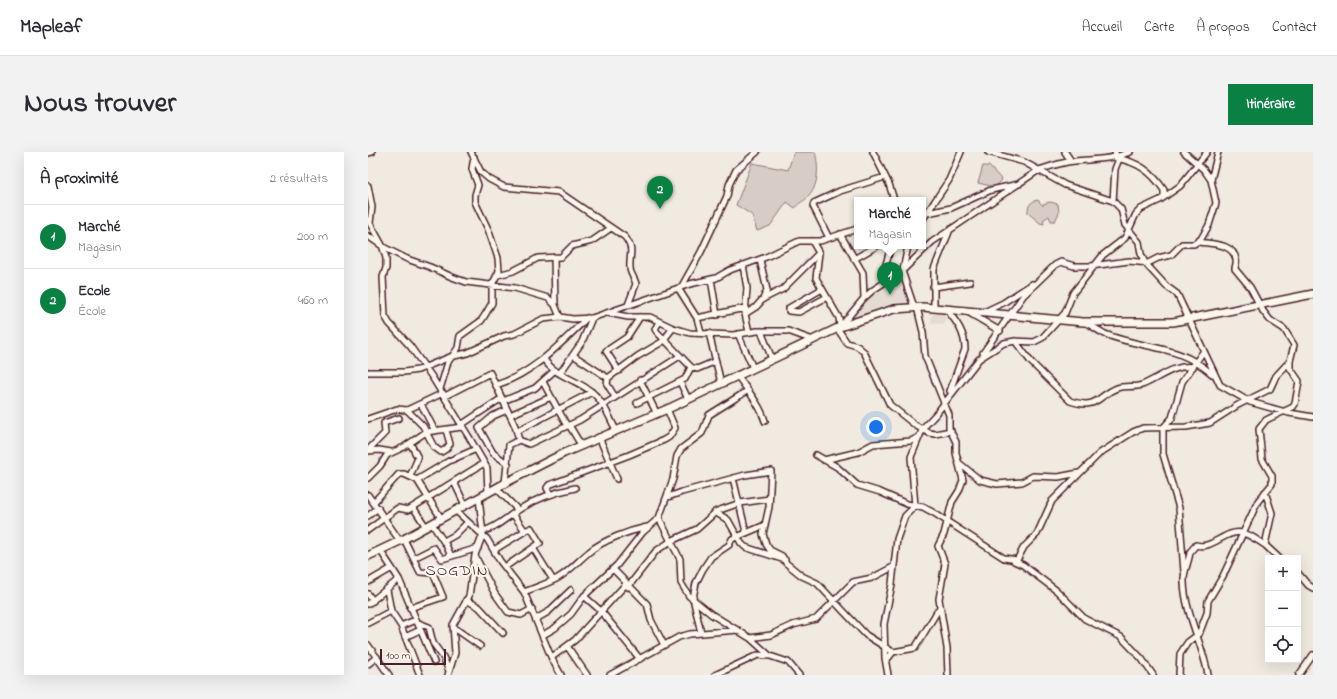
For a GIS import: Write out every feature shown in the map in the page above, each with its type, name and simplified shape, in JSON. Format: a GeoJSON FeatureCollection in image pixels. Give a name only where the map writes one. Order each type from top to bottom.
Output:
{"type":"FeatureCollection","features":[{"type":"Feature","properties":{"kind":"street"},"geometry":{"type":"LineString","coordinates":[[368,153],[372,152]]}},
{"type":"Feature","properties":{"kind":"street"},"geometry":{"type":"LineString","coordinates":[[680,288],[701,252],[727,196],[729,185],[736,170],[757,152]]}},
{"type":"Feature","properties":{"kind":"street"},"geometry":{"type":"LineString","coordinates":[[873,152],[893,197]]}},
{"type":"Feature","properties":{"kind":"street"},"geometry":{"type":"LineString","coordinates":[[926,213],[949,180],[961,152]]}},
{"type":"Feature","properties":{"kind":"street"},"geometry":{"type":"LineString","coordinates":[[988,152],[1024,162],[1072,188],[1084,190],[1113,201],[1121,209],[1128,229],[1138,240],[1145,263],[1166,286],[1177,294],[1203,352],[1215,376],[1224,389],[1246,401],[1283,412],[1313,417]]}},
{"type":"Feature","properties":{"kind":"street"},"geometry":{"type":"LineString","coordinates":[[1065,152],[1071,162]]}},
{"type":"Feature","properties":{"kind":"street"},"geometry":{"type":"LineString","coordinates":[[1113,201],[1117,158],[1115,152]]}},
{"type":"Feature","properties":{"kind":"street"},"geometry":{"type":"LineString","coordinates":[[1117,158],[1130,152]]}},
{"type":"Feature","properties":{"kind":"street"},"geometry":{"type":"LineString","coordinates":[[1184,152],[1197,163],[1211,180]]}},
{"type":"Feature","properties":{"kind":"street"},"geometry":{"type":"LineString","coordinates":[[979,358],[1004,343],[1015,341],[1038,341],[1059,320],[1066,310],[1073,293],[1096,266],[1102,256],[1125,238],[1128,229],[1141,209],[1164,197],[1180,186],[1207,152]]}},
{"type":"Feature","properties":{"kind":"street"},"geometry":{"type":"LineString","coordinates":[[1199,242],[1206,232],[1216,204],[1211,180],[1218,152]]}},
{"type":"Feature","properties":{"kind":"street"},"geometry":{"type":"LineString","coordinates":[[472,154],[482,172],[489,179],[504,187],[559,192],[624,237],[630,244],[632,252],[630,268],[636,284],[628,305]]}},
{"type":"Feature","properties":{"kind":"street"},"geometry":{"type":"LineString","coordinates":[[443,393],[450,357],[458,348],[460,336],[481,321],[485,315],[492,303],[492,285],[498,275],[498,258],[488,229],[475,202],[478,184],[472,169],[472,154]]}},
{"type":"Feature","properties":{"kind":"street"},"geometry":{"type":"LineString","coordinates":[[926,248],[932,242],[1022,183],[1039,170],[1055,164],[1117,158],[1134,162],[1148,170],[1164,190],[1164,197]]}},
{"type":"Feature","properties":{"kind":"street"},"geometry":{"type":"LineString","coordinates":[[829,238],[813,206],[814,204],[840,191],[885,177]]}},
{"type":"Feature","properties":{"kind":"street"},"geometry":{"type":"LineString","coordinates":[[926,215],[950,208],[992,190],[1022,183]]}},
{"type":"Feature","properties":{"kind":"street"},"geometry":{"type":"LineString","coordinates":[[368,186],[372,207],[369,221],[382,245],[386,264],[383,277],[385,316],[389,323],[410,346],[443,393],[461,426],[476,449],[487,468],[488,492]]}},
{"type":"Feature","properties":{"kind":"street"},"geometry":{"type":"LineString","coordinates":[[498,275],[513,271],[538,258],[560,257],[575,245],[592,241],[611,228]]}},
{"type":"Feature","properties":{"kind":"street"},"geometry":{"type":"LineString","coordinates":[[368,372],[404,372],[424,368],[450,357],[467,353],[504,336],[514,334],[543,319],[560,317],[574,319],[589,318],[608,313],[628,305],[711,279],[743,265],[760,260],[799,241],[820,241],[854,230]]}},
{"type":"Feature","properties":{"kind":"street"},"geometry":{"type":"LineString","coordinates":[[934,308],[934,269],[950,231]]}},
{"type":"Feature","properties":{"kind":"street"},"geometry":{"type":"LineString","coordinates":[[840,234],[865,278],[864,298]]}},
{"type":"Feature","properties":{"kind":"street"},"geometry":{"type":"LineString","coordinates":[[368,236],[407,259],[466,282],[524,290],[548,298],[555,306],[560,317]]}},
{"type":"Feature","properties":{"kind":"street"},"geometry":{"type":"LineString","coordinates":[[812,241],[819,253],[815,275],[839,318],[839,328],[847,343],[857,346],[864,352],[890,405],[922,429],[935,434],[951,431]]}},
{"type":"Feature","properties":{"kind":"street"},"geometry":{"type":"LineString","coordinates":[[982,312],[1003,303],[1061,262],[1074,266],[1096,266],[1129,261],[1145,263],[1168,256],[1182,244],[1194,244],[1199,242],[1223,245],[1232,252],[1236,259],[1235,269],[1250,287],[1258,305],[1270,320],[1284,330],[1291,339],[1294,349],[1290,361],[1290,368],[1299,381],[1299,392],[1293,407],[1266,420],[1259,429],[1262,459],[1273,480],[1258,501],[1223,576],[1208,601],[1207,613],[1197,636],[1188,642],[1180,654],[1179,675]]}},
{"type":"Feature","properties":{"kind":"street"},"geometry":{"type":"LineString","coordinates":[[854,259],[872,249]]}},
{"type":"Feature","properties":{"kind":"street"},"geometry":{"type":"LineString","coordinates":[[889,280],[884,268],[890,249]]}},
{"type":"Feature","properties":{"kind":"street"},"geometry":{"type":"LineString","coordinates":[[906,249],[903,270],[923,332],[925,356],[949,415],[951,431],[956,442],[963,483],[952,502],[948,521],[938,546],[945,564],[940,589],[940,607],[947,648],[948,675]]}},
{"type":"Feature","properties":{"kind":"street"},"geometry":{"type":"LineString","coordinates":[[839,328],[864,298],[903,270],[925,249]]}},
{"type":"Feature","properties":{"kind":"street"},"geometry":{"type":"LineString","coordinates":[[763,299],[783,289],[819,253]]}},
{"type":"Feature","properties":{"kind":"street"},"geometry":{"type":"LineString","coordinates":[[554,257],[555,306]]}},
{"type":"Feature","properties":{"kind":"street"},"geometry":{"type":"LineString","coordinates":[[745,314],[756,308],[763,299],[767,290],[760,260]]}},
{"type":"Feature","properties":{"kind":"street"},"geometry":{"type":"LineString","coordinates":[[743,265],[747,288],[747,304],[745,314],[749,332]]}},
{"type":"Feature","properties":{"kind":"street"},"geometry":{"type":"LineString","coordinates":[[711,279],[717,314]]}},
{"type":"Feature","properties":{"kind":"street"},"geometry":{"type":"LineString","coordinates":[[888,675],[884,624],[898,535],[905,516],[915,506],[911,457],[922,429],[1000,331],[1010,315],[1036,281]]}},
{"type":"Feature","properties":{"kind":"street"},"geometry":{"type":"LineString","coordinates":[[933,287],[970,282]]}},
{"type":"Feature","properties":{"kind":"street"},"geometry":{"type":"LineString","coordinates":[[680,288],[697,318],[701,333]]}},
{"type":"Feature","properties":{"kind":"street"},"geometry":{"type":"LineString","coordinates":[[822,289],[789,308],[789,311],[799,312],[827,297]]}},
{"type":"Feature","properties":{"kind":"street"},"geometry":{"type":"LineString","coordinates":[[368,556],[402,540],[488,492],[581,445],[657,414],[839,328],[894,310],[915,307],[934,308],[1083,322],[1174,322],[1313,294]]}},
{"type":"Feature","properties":{"kind":"street"},"geometry":{"type":"LineString","coordinates":[[697,318],[745,308]]}},
{"type":"Feature","properties":{"kind":"street"},"geometry":{"type":"LineString","coordinates":[[944,403],[954,383],[965,349],[963,333],[946,309]]}},
{"type":"Feature","properties":{"kind":"street"},"geometry":{"type":"LineString","coordinates":[[967,311],[1000,331]]}},
{"type":"Feature","properties":{"kind":"street"},"geometry":{"type":"LineString","coordinates":[[608,313],[628,317],[650,317],[673,328],[690,333],[709,332],[738,334],[761,331],[794,332],[813,340]]}},
{"type":"Feature","properties":{"kind":"street"},"geometry":{"type":"LineString","coordinates":[[619,371],[606,351],[627,337],[640,317]]}},
{"type":"Feature","properties":{"kind":"street"},"geometry":{"type":"LineString","coordinates":[[368,478],[391,452],[410,443],[426,432],[446,430],[461,426],[499,400],[503,401],[525,392],[557,372],[573,355],[582,342],[589,318]]}},
{"type":"Feature","properties":{"kind":"street"},"geometry":{"type":"LineString","coordinates":[[496,385],[517,376],[544,359],[589,318]]}},
{"type":"Feature","properties":{"kind":"street"},"geometry":{"type":"LineString","coordinates":[[659,322],[655,329],[691,367],[697,369],[716,361]]}},
{"type":"Feature","properties":{"kind":"street"},"geometry":{"type":"LineString","coordinates":[[1083,322],[1106,334],[1170,350],[1196,362],[1215,376]]}},
{"type":"Feature","properties":{"kind":"street"},"geometry":{"type":"LineString","coordinates":[[615,397],[607,384],[608,378],[664,339],[673,328]]}},
{"type":"Feature","properties":{"kind":"street"},"geometry":{"type":"LineString","coordinates":[[761,331],[772,359]]}},
{"type":"Feature","properties":{"kind":"street"},"geometry":{"type":"LineString","coordinates":[[709,332],[721,383]]}},
{"type":"Feature","properties":{"kind":"street"},"geometry":{"type":"LineString","coordinates":[[738,334],[753,368]]}},
{"type":"Feature","properties":{"kind":"street"},"geometry":{"type":"LineString","coordinates":[[1015,341],[1031,362],[1070,401],[1076,403],[1090,404],[1102,399],[1117,388],[1143,385],[1178,368],[1193,367]]}},
{"type":"Feature","properties":{"kind":"street"},"geometry":{"type":"LineString","coordinates":[[1162,428],[1171,421],[1182,382],[1203,352]]}},
{"type":"Feature","properties":{"kind":"street"},"geometry":{"type":"LineString","coordinates":[[573,355],[608,378]]}},
{"type":"Feature","properties":{"kind":"street"},"geometry":{"type":"LineString","coordinates":[[519,440],[529,444],[568,426],[604,405],[640,380],[680,356]]}},
{"type":"Feature","properties":{"kind":"street"},"geometry":{"type":"LineString","coordinates":[[544,359],[557,372],[592,392],[604,405],[616,430]]}},
{"type":"Feature","properties":{"kind":"street"},"geometry":{"type":"LineString","coordinates":[[1013,561],[1018,559],[1024,547],[1037,534],[1055,497],[1100,453],[1133,432],[1143,428],[1205,425],[1270,389],[1276,376],[1290,361]]}},
{"type":"Feature","properties":{"kind":"street"},"geometry":{"type":"LineString","coordinates":[[637,404],[680,382],[688,376],[691,367]]}},
{"type":"Feature","properties":{"kind":"street"},"geometry":{"type":"LineString","coordinates":[[368,419],[397,409],[407,410],[488,372],[496,385],[517,431],[519,440]]}},
{"type":"Feature","properties":{"kind":"street"},"geometry":{"type":"LineString","coordinates":[[737,375],[747,391],[761,408],[765,421]]}},
{"type":"Feature","properties":{"kind":"street"},"geometry":{"type":"LineString","coordinates":[[640,380],[650,397],[657,414]]}},
{"type":"Feature","properties":{"kind":"street"},"geometry":{"type":"LineString","coordinates":[[543,382],[558,410],[581,445]]}},
{"type":"Feature","properties":{"kind":"street"},"geometry":{"type":"LineString","coordinates":[[680,382],[688,399]]}},
{"type":"Feature","properties":{"kind":"street"},"geometry":{"type":"LineString","coordinates":[[543,635],[555,628],[571,614],[584,596],[613,569],[648,527],[659,518],[668,497],[677,456],[681,449],[702,433],[709,416],[747,391]]}},
{"type":"Feature","properties":{"kind":"street"},"geometry":{"type":"LineString","coordinates":[[517,431],[592,392]]}},
{"type":"Feature","properties":{"kind":"street"},"geometry":{"type":"LineString","coordinates":[[508,464],[493,453],[479,429],[493,416],[551,397]]}},
{"type":"Feature","properties":{"kind":"street"},"geometry":{"type":"LineString","coordinates":[[422,404],[435,431]]}},
{"type":"Feature","properties":{"kind":"street"},"geometry":{"type":"LineString","coordinates":[[550,494],[547,488],[549,485],[647,448],[669,437],[675,425],[667,409]]}},
{"type":"Feature","properties":{"kind":"street"},"geometry":{"type":"LineString","coordinates":[[407,410],[426,432],[434,447],[441,452],[446,450],[450,444],[446,430]]}},
{"type":"Feature","properties":{"kind":"street"},"geometry":{"type":"LineString","coordinates":[[368,451],[385,433],[384,423],[399,418]]}},
{"type":"Feature","properties":{"kind":"street"},"geometry":{"type":"LineString","coordinates":[[1162,428],[1162,454],[1179,508],[1184,583],[1188,607],[1208,675]]}},
{"type":"Feature","properties":{"kind":"street"},"geometry":{"type":"LineString","coordinates":[[599,437],[611,462],[614,474],[618,479]]}},
{"type":"Feature","properties":{"kind":"street"},"geometry":{"type":"LineString","coordinates":[[824,460],[858,452],[873,444],[911,441],[919,437]]}},
{"type":"Feature","properties":{"kind":"street"},"geometry":{"type":"LineString","coordinates":[[505,483],[508,464],[508,447],[519,440]]}},
{"type":"Feature","properties":{"kind":"street"},"geometry":{"type":"LineString","coordinates":[[410,443],[418,461],[410,476]]}},
{"type":"Feature","properties":{"kind":"street"},"geometry":{"type":"LineString","coordinates":[[417,480],[448,461],[476,449]]}},
{"type":"Feature","properties":{"kind":"street"},"geometry":{"type":"LineString","coordinates":[[368,451],[380,450],[391,452]]}},
{"type":"Feature","properties":{"kind":"street"},"geometry":{"type":"LineString","coordinates":[[816,455],[836,467],[858,485],[915,506],[923,507],[948,521],[996,553],[1023,565],[1058,591],[1085,619],[1121,637],[1142,658],[1153,675]]}},
{"type":"Feature","properties":{"kind":"street"},"geometry":{"type":"LineString","coordinates":[[959,462],[980,480],[997,484],[1022,482],[1033,476],[1058,477],[1082,472]]}},
{"type":"Feature","properties":{"kind":"street"},"geometry":{"type":"LineString","coordinates":[[368,530],[398,508],[408,510],[484,463]]}},
{"type":"Feature","properties":{"kind":"street"},"geometry":{"type":"LineString","coordinates":[[668,497],[733,478],[771,471],[769,499],[763,534],[766,544],[802,576],[817,583],[835,600],[860,630],[893,652],[915,648],[940,607]]}},
{"type":"Feature","properties":{"kind":"street"},"geometry":{"type":"LineString","coordinates":[[374,502],[399,474],[410,476],[417,480],[441,518]]}},
{"type":"Feature","properties":{"kind":"street"},"geometry":{"type":"LineString","coordinates":[[733,478],[746,532]]}},
{"type":"Feature","properties":{"kind":"street"},"geometry":{"type":"LineString","coordinates":[[454,482],[465,505]]}},
{"type":"Feature","properties":{"kind":"street"},"geometry":{"type":"LineString","coordinates":[[496,488],[518,510]]}},
{"type":"Feature","properties":{"kind":"street"},"geometry":{"type":"LineString","coordinates":[[483,532],[518,510],[550,494],[575,488]]}},
{"type":"Feature","properties":{"kind":"street"},"geometry":{"type":"LineString","coordinates":[[1265,492],[1272,513],[1265,544]]}},
{"type":"Feature","properties":{"kind":"street"},"geometry":{"type":"LineString","coordinates":[[368,495],[402,540],[414,558],[421,573],[433,573],[443,597],[410,608]]}},
{"type":"Feature","properties":{"kind":"street"},"geometry":{"type":"LineString","coordinates":[[449,674],[455,653],[453,627],[471,586],[475,555],[483,532],[479,498]]}},
{"type":"Feature","properties":{"kind":"street"},"geometry":{"type":"LineString","coordinates":[[552,657],[567,646],[627,585],[656,551],[671,541],[693,532],[715,512],[740,503],[769,499]]}},
{"type":"Feature","properties":{"kind":"street"},"geometry":{"type":"LineString","coordinates":[[413,507],[444,541],[451,556]]}},
{"type":"Feature","properties":{"kind":"street"},"geometry":{"type":"LineString","coordinates":[[368,516],[378,508]]}},
{"type":"Feature","properties":{"kind":"street"},"geometry":{"type":"LineString","coordinates":[[455,510],[468,522],[483,532],[505,567],[524,592],[561,675]]}},
{"type":"Feature","properties":{"kind":"street"},"geometry":{"type":"LineString","coordinates":[[715,512],[728,520],[741,543],[748,549],[784,560]]}},
{"type":"Feature","properties":{"kind":"street"},"geometry":{"type":"LineString","coordinates":[[513,514],[525,531]]}},
{"type":"Feature","properties":{"kind":"street"},"geometry":{"type":"LineString","coordinates":[[659,518],[680,560],[681,583],[683,589],[711,614],[750,638],[770,656]]}},
{"type":"Feature","properties":{"kind":"street"},"geometry":{"type":"LineString","coordinates":[[444,541],[455,535],[468,522]]}},
{"type":"Feature","properties":{"kind":"street"},"geometry":{"type":"LineString","coordinates":[[701,634],[693,598],[697,578],[709,560],[729,545],[732,539],[765,525]]}},
{"type":"Feature","properties":{"kind":"street"},"geometry":{"type":"LineString","coordinates":[[524,592],[553,580],[599,545],[628,531],[648,527]]}},
{"type":"Feature","properties":{"kind":"street"},"geometry":{"type":"LineString","coordinates":[[494,550],[530,528],[540,542],[505,567]]}},
{"type":"Feature","properties":{"kind":"street"},"geometry":{"type":"LineString","coordinates":[[1184,572],[1189,562],[1190,552],[1196,545],[1203,547],[1227,534],[1243,533],[1265,544],[1276,555]]}},
{"type":"Feature","properties":{"kind":"street"},"geometry":{"type":"LineString","coordinates":[[414,558],[434,548],[441,558],[478,548]]}},
{"type":"Feature","properties":{"kind":"street"},"geometry":{"type":"LineString","coordinates":[[533,548],[553,580]]}},
{"type":"Feature","properties":{"kind":"street"},"geometry":{"type":"LineString","coordinates":[[380,550],[399,579],[434,662]]}},
{"type":"Feature","properties":{"kind":"street"},"geometry":{"type":"LineString","coordinates":[[475,555],[495,594],[508,612],[521,615],[532,609]]}},
{"type":"Feature","properties":{"kind":"street"},"geometry":{"type":"LineString","coordinates":[[750,638],[772,635],[793,625],[816,619],[853,582],[872,578],[893,567]]}},
{"type":"Feature","properties":{"kind":"street"},"geometry":{"type":"LineString","coordinates":[[368,582],[392,568]]}},
{"type":"Feature","properties":{"kind":"street"},"geometry":{"type":"LineString","coordinates":[[613,569],[647,604],[651,620],[664,646]]}},
{"type":"Feature","properties":{"kind":"street"},"geometry":{"type":"LineString","coordinates":[[1301,577],[1308,585],[1313,588]]}},
{"type":"Feature","properties":{"kind":"street"},"geometry":{"type":"LineString","coordinates":[[368,594],[370,602],[399,579]]}},
{"type":"Feature","properties":{"kind":"street"},"geometry":{"type":"LineString","coordinates":[[387,590],[391,611],[401,626],[420,675]]}},
{"type":"Feature","properties":{"kind":"street"},"geometry":{"type":"LineString","coordinates":[[536,618],[548,612],[571,590]]}},
{"type":"Feature","properties":{"kind":"street"},"geometry":{"type":"LineString","coordinates":[[584,596],[601,611],[640,659]]}},
{"type":"Feature","properties":{"kind":"street"},"geometry":{"type":"LineString","coordinates":[[466,600],[479,607],[503,633]]}},
{"type":"Feature","properties":{"kind":"street"},"geometry":{"type":"LineString","coordinates":[[368,623],[391,611]]}},
{"type":"Feature","properties":{"kind":"street"},"geometry":{"type":"LineString","coordinates":[[401,626],[416,621],[430,628],[433,643],[443,657],[449,674]]}},
{"type":"Feature","properties":{"kind":"street"},"geometry":{"type":"LineString","coordinates":[[453,627],[480,646]]}},
{"type":"Feature","properties":{"kind":"street"},"geometry":{"type":"LineString","coordinates":[[405,637],[420,630]]}},
{"type":"Feature","properties":{"kind":"street"},"geometry":{"type":"LineString","coordinates":[[610,675],[679,637],[738,630]]}},
{"type":"Feature","properties":{"kind":"street"},"geometry":{"type":"LineString","coordinates":[[368,645],[389,675]]}},
{"type":"Feature","properties":{"kind":"street"},"geometry":{"type":"LineString","coordinates":[[567,646],[587,675]]}},
{"type":"Feature","properties":{"kind":"street"},"geometry":{"type":"LineString","coordinates":[[886,661],[893,652]]}},
{"type":"Feature","properties":{"kind":"street"},"geometry":{"type":"LineString","coordinates":[[715,675],[758,655],[770,656],[788,662],[799,675]]}},
{"type":"Feature","properties":{"kind":"street"},"geometry":{"type":"LineString","coordinates":[[1299,675],[1313,655]]}},
{"type":"Feature","properties":{"kind":"street"},"geometry":{"type":"LineString","coordinates":[[368,664],[377,657]]}},
{"type":"Feature","properties":{"kind":"shaded area"},"geometry":{"type":"Polygon","coordinates":[[[794,152],[815,152],[817,176],[814,188],[807,198],[795,208],[787,202],[770,226],[757,231],[752,215],[736,205],[752,163],[788,170],[794,152]]]}},
{"type":"Feature","properties":{"kind":"shaded area"},"geometry":{"type":"Polygon","coordinates":[[[983,166],[989,166],[1002,180],[995,187],[978,183],[983,166]]]}},
{"type":"Feature","properties":{"kind":"shaded area"},"geometry":{"type":"Polygon","coordinates":[[[1038,200],[1043,206],[1043,204],[1050,202],[1058,204],[1059,213],[1055,221],[1051,221],[1049,216],[1043,220],[1044,224],[1040,223],[1028,213],[1030,204],[1033,201],[1038,200]]]}},
{"type":"Feature","properties":{"kind":"shaded area"},"geometry":{"type":"Polygon","coordinates":[[[902,274],[912,304],[854,318],[852,314],[879,288],[902,274]]]}},
{"type":"Feature","properties":{"kind":"shaded area"},"geometry":{"type":"Polygon","coordinates":[[[932,314],[945,314],[945,324],[931,323],[932,314]]]}},
{"type":"Feature","properties":{"kind":"place","name":"Ecole"},"geometry":{"type":"Point","coordinates":[660,209]}},
{"type":"Feature","properties":{"kind":"place","name":"Marché"},"geometry":{"type":"Point","coordinates":[890,295]}},
{"type":"Feature","properties":{"kind":"district","name":"SOGDIN"},"geometry":{"type":"Point","coordinates":[457,569]}}]}
